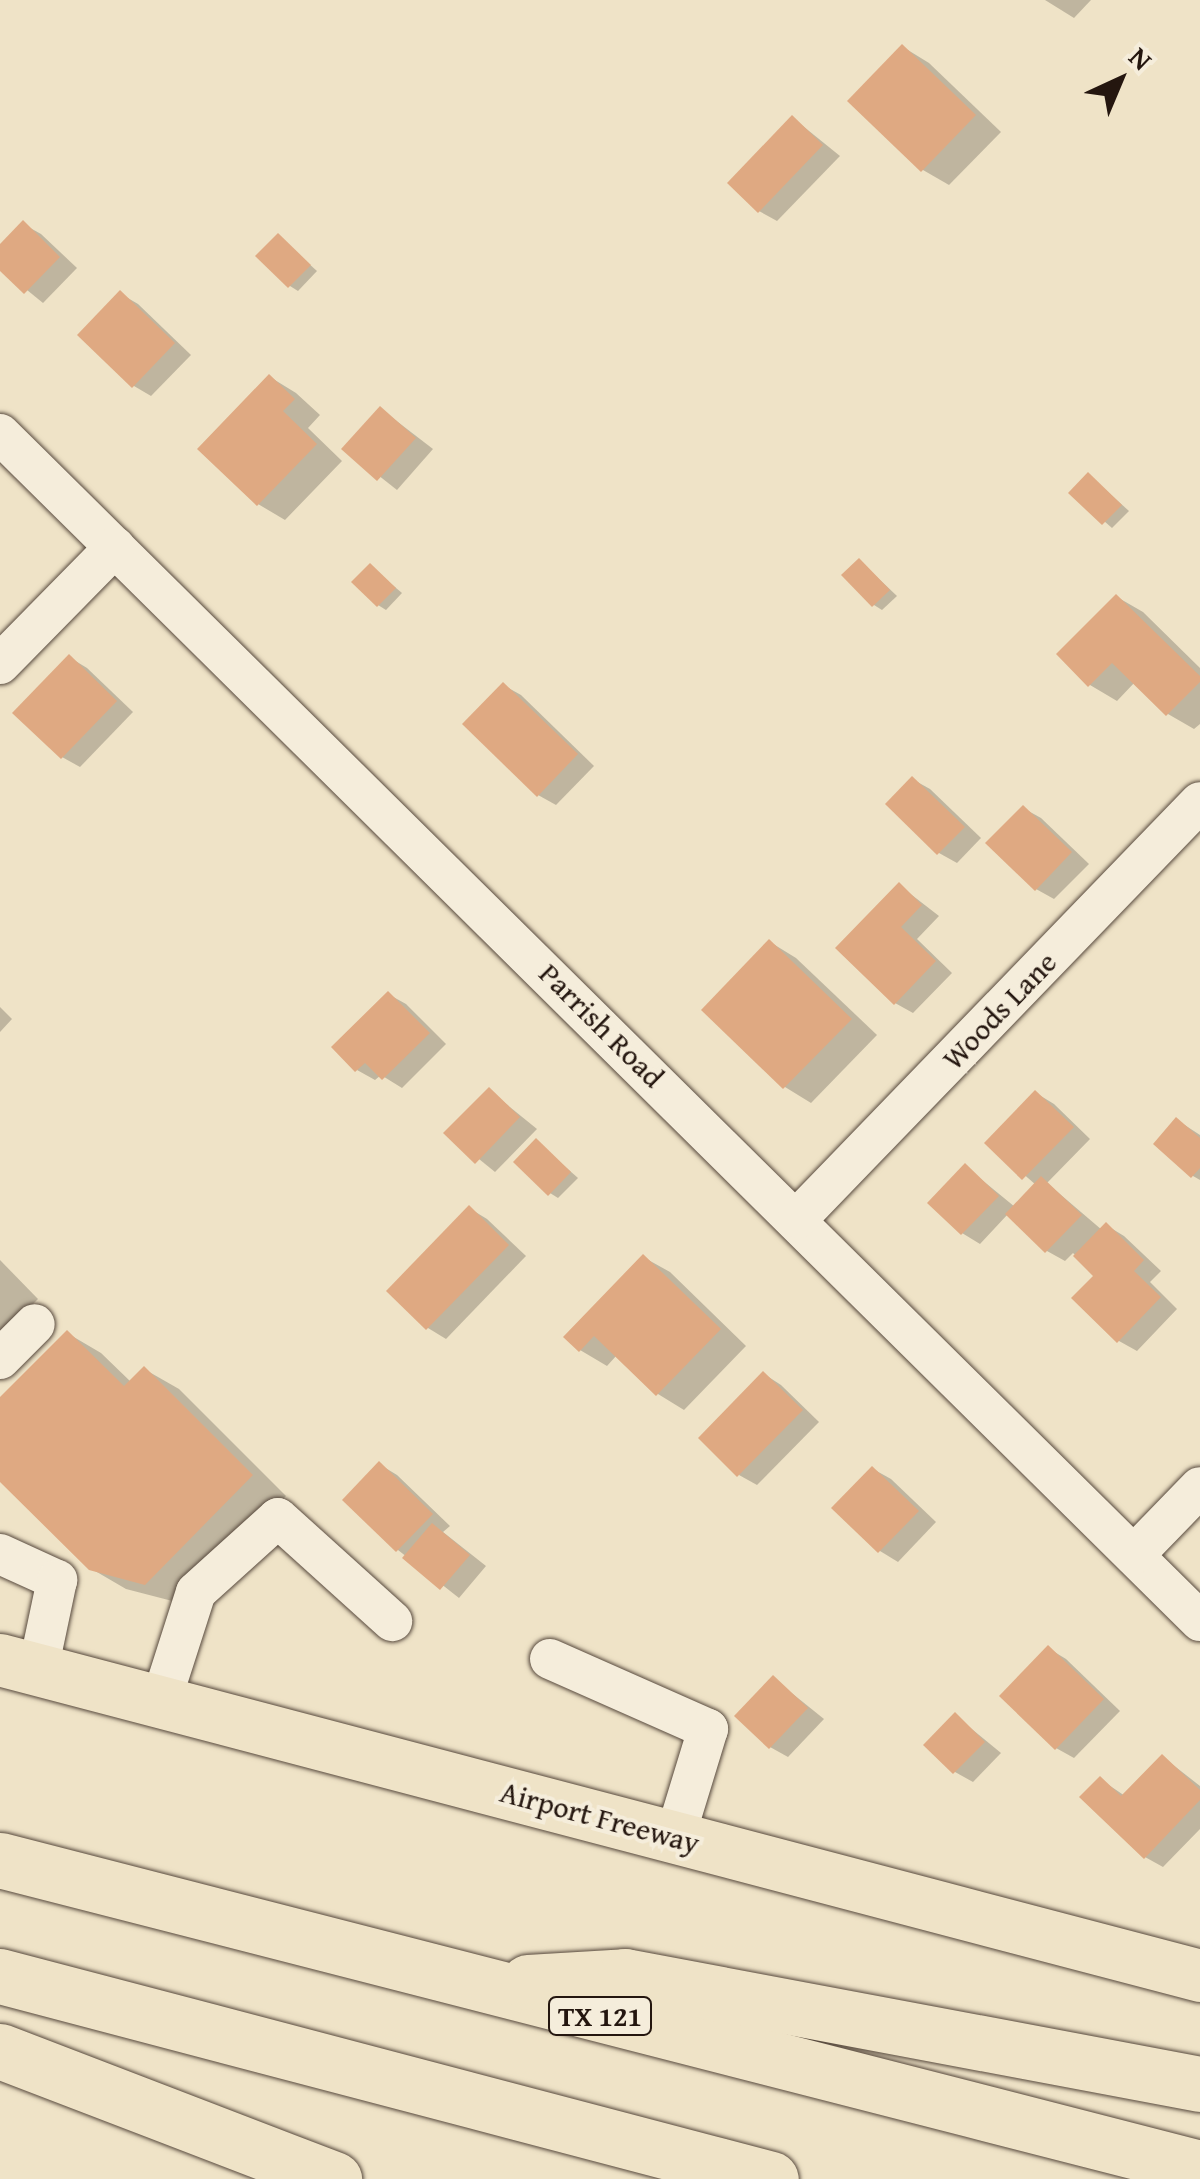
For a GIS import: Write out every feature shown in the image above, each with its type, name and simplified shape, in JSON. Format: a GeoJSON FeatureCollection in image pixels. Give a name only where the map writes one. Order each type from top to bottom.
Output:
{"type":"FeatureCollection","features":[{"type":"Feature","properties":{"kind":"highway","name":"TX 121"},"geometry":{"type":"LineString","coordinates":[[0,1860],[1200,2168]]}},
{"type":"Feature","properties":{"kind":"highway"},"geometry":{"type":"LineString","coordinates":[[0,1976],[771,2179]]}},
{"type":"Feature","properties":{"kind":"highway"},"geometry":{"type":"LineString","coordinates":[[477,1985],[625,1976],[1200,2084]]}},
{"type":"Feature","properties":{"kind":"highway"},"geometry":{"type":"LineString","coordinates":[[0,2051],[334,2179]]}},
{"type":"Feature","properties":{"kind":"main road","name":"Airport Freeway"},"geometry":{"type":"LineString","coordinates":[[19,1665],[1200,1976]]}},
{"type":"Feature","properties":{"kind":"street","name":"Parrish Road"},"geometry":{"type":"LineString","coordinates":[[0,434],[798,1218],[1200,1620]]}},
{"type":"Feature","properties":{"kind":"street"},"geometry":{"type":"LineString","coordinates":[[0,664],[116,547]]}},
{"type":"Feature","properties":{"kind":"street","name":"Woods Lane"},"geometry":{"type":"LineString","coordinates":[[798,1218],[1200,802]]}},
{"type":"Feature","properties":{"kind":"street"},"geometry":{"type":"LineString","coordinates":[[0,1359],[35,1324]]}},
{"type":"Feature","properties":{"kind":"street"},"geometry":{"type":"LineString","coordinates":[[1135,1554],[1200,1488]]}},
{"type":"Feature","properties":{"kind":"street"},"geometry":{"type":"LineString","coordinates":[[161,1702],[196,1592],[278,1518],[392,1621]]}},
{"type":"Feature","properties":{"kind":"street"},"geometry":{"type":"LineString","coordinates":[[0,1554],[57,1580],[19,1665]]}},
{"type":"Feature","properties":{"kind":"street"},"geometry":{"type":"LineString","coordinates":[[550,1659],[708,1729],[675,1837]]}},
{"type":"Feature","properties":{"kind":"building"},"geometry":{"type":"Polygon","coordinates":[[[902,44],[976,115],[921,172],[847,101],[902,44]]]}},
{"type":"Feature","properties":{"kind":"building"},"geometry":{"type":"Polygon","coordinates":[[[792,115],[823,145],[758,213],[727,183],[792,115]]]}},
{"type":"Feature","properties":{"kind":"building"},"geometry":{"type":"Polygon","coordinates":[[[23,220],[60,257],[24,294],[0,271],[0,244],[23,220]]]}},
{"type":"Feature","properties":{"kind":"building"},"geometry":{"type":"Polygon","coordinates":[[[278,233],[311,265],[288,288],[255,256],[278,233]]]}},
{"type":"Feature","properties":{"kind":"building"},"geometry":{"type":"Polygon","coordinates":[[[120,290],[175,343],[132,388],[77,335],[120,290]]]}},
{"type":"Feature","properties":{"kind":"building"},"geometry":{"type":"Polygon","coordinates":[[[269,374],[295,399],[283,411],[317,444],[257,506],[197,449],[269,374]]]}},
{"type":"Feature","properties":{"kind":"building"},"geometry":{"type":"Polygon","coordinates":[[[380,406],[416,438],[377,481],[341,449],[380,406]]]}},
{"type":"Feature","properties":{"kind":"building"},"geometry":{"type":"Polygon","coordinates":[[[1088,472],[1122,505],[1102,525],[1068,493],[1088,472]]]}},
{"type":"Feature","properties":{"kind":"building"},"geometry":{"type":"Polygon","coordinates":[[[859,558],[890,590],[872,607],[841,575],[859,558]]]}},
{"type":"Feature","properties":{"kind":"building"},"geometry":{"type":"Polygon","coordinates":[[[370,563],[396,588],[377,607],[351,582],[370,563]]]}},
{"type":"Feature","properties":{"kind":"building"},"geometry":{"type":"Polygon","coordinates":[[[1116,594],[1200,676],[1200,682],[1166,716],[1112,663],[1088,687],[1056,654],[1116,594]]]}},
{"type":"Feature","properties":{"kind":"building"},"geometry":{"type":"Polygon","coordinates":[[[69,654],[117,701],[61,759],[12,713],[69,654]]]}},
{"type":"Feature","properties":{"kind":"building"},"geometry":{"type":"Polygon","coordinates":[[[503,682],[578,754],[537,797],[462,724],[503,682]]]}},
{"type":"Feature","properties":{"kind":"building"},"geometry":{"type":"Polygon","coordinates":[[[912,776],[965,827],[937,855],[885,804],[912,776]]]}},
{"type":"Feature","properties":{"kind":"building"},"geometry":{"type":"Polygon","coordinates":[[[1023,805],[1072,852],[1035,891],[985,843],[1023,805]]]}},
{"type":"Feature","properties":{"kind":"building"},"geometry":{"type":"Polygon","coordinates":[[[899,882],[922,905],[901,927],[936,961],[894,1005],[835,948],[899,882]]]}},
{"type":"Feature","properties":{"kind":"building"},"geometry":{"type":"Polygon","coordinates":[[[769,939],[852,1019],[783,1089],[701,1010],[769,939]]]}},
{"type":"Feature","properties":{"kind":"building"},"geometry":{"type":"Polygon","coordinates":[[[388,991],[430,1033],[382,1080],[365,1063],[355,1072],[331,1047],[388,991]]]}},
{"type":"Feature","properties":{"kind":"building"},"geometry":{"type":"Polygon","coordinates":[[[489,1087],[520,1117],[475,1164],[443,1133],[489,1087]]]}},
{"type":"Feature","properties":{"kind":"building"},"geometry":{"type":"Polygon","coordinates":[[[1035,1090],[1074,1127],[1022,1180],[984,1143],[1035,1090]]]}},
{"type":"Feature","properties":{"kind":"building"},"geometry":{"type":"Polygon","coordinates":[[[1176,1117],[1200,1138],[1200,1168],[1191,1178],[1153,1144],[1176,1117]]]}},
{"type":"Feature","properties":{"kind":"building"},"geometry":{"type":"Polygon","coordinates":[[[536,1138],[571,1172],[548,1196],[513,1162],[536,1138]]]}},
{"type":"Feature","properties":{"kind":"building"},"geometry":{"type":"Polygon","coordinates":[[[965,1163],[999,1196],[961,1235],[927,1203],[965,1163]]]}},
{"type":"Feature","properties":{"kind":"building"},"geometry":{"type":"Polygon","coordinates":[[[1041,1176],[1082,1215],[1045,1253],[1005,1214],[1041,1176]]]}},
{"type":"Feature","properties":{"kind":"building"},"geometry":{"type":"Polygon","coordinates":[[[469,1205],[509,1245],[426,1330],[386,1291],[469,1205]]]}},
{"type":"Feature","properties":{"kind":"building"},"geometry":{"type":"Polygon","coordinates":[[[1106,1222],[1144,1260],[1134,1271],[1161,1297],[1117,1343],[1071,1298],[1093,1276],[1073,1256],[1106,1222]]]}},
{"type":"Feature","properties":{"kind":"building"},"geometry":{"type":"Polygon","coordinates":[[[643,1254],[721,1329],[656,1396],[594,1336],[579,1352],[563,1337],[643,1254]]]}},
{"type":"Feature","properties":{"kind":"building"},"geometry":{"type":"Polygon","coordinates":[[[67,1330],[124,1386],[144,1366],[253,1475],[145,1585],[89,1570],[0,1482],[0,1397],[67,1330]]]}},
{"type":"Feature","properties":{"kind":"building"},"geometry":{"type":"Polygon","coordinates":[[[763,1371],[803,1410],[737,1477],[698,1438],[763,1371]]]}},
{"type":"Feature","properties":{"kind":"building"},"geometry":{"type":"Polygon","coordinates":[[[379,1461],[433,1514],[396,1552],[342,1500],[379,1461]]]}},
{"type":"Feature","properties":{"kind":"building"},"geometry":{"type":"Polygon","coordinates":[[[872,1466],[919,1511],[878,1553],[831,1508],[872,1466]]]}},
{"type":"Feature","properties":{"kind":"building"},"geometry":{"type":"Polygon","coordinates":[[[432,1523],[470,1555],[440,1590],[402,1558],[432,1523]]]}},
{"type":"Feature","properties":{"kind":"building"},"geometry":{"type":"Polygon","coordinates":[[[1048,1645],[1104,1699],[1055,1750],[999,1696],[1048,1645]]]}},
{"type":"Feature","properties":{"kind":"building"},"geometry":{"type":"Polygon","coordinates":[[[773,1675],[808,1708],[769,1749],[734,1716],[773,1675]]]}},
{"type":"Feature","properties":{"kind":"building"},"geometry":{"type":"Polygon","coordinates":[[[955,1712],[985,1742],[953,1774],[923,1745],[955,1712]]]}},
{"type":"Feature","properties":{"kind":"building"},"geometry":{"type":"Polygon","coordinates":[[[1162,1754],[1200,1790],[1200,1800],[1144,1859],[1079,1797],[1100,1776],[1121,1796],[1162,1754]]]}}]}
